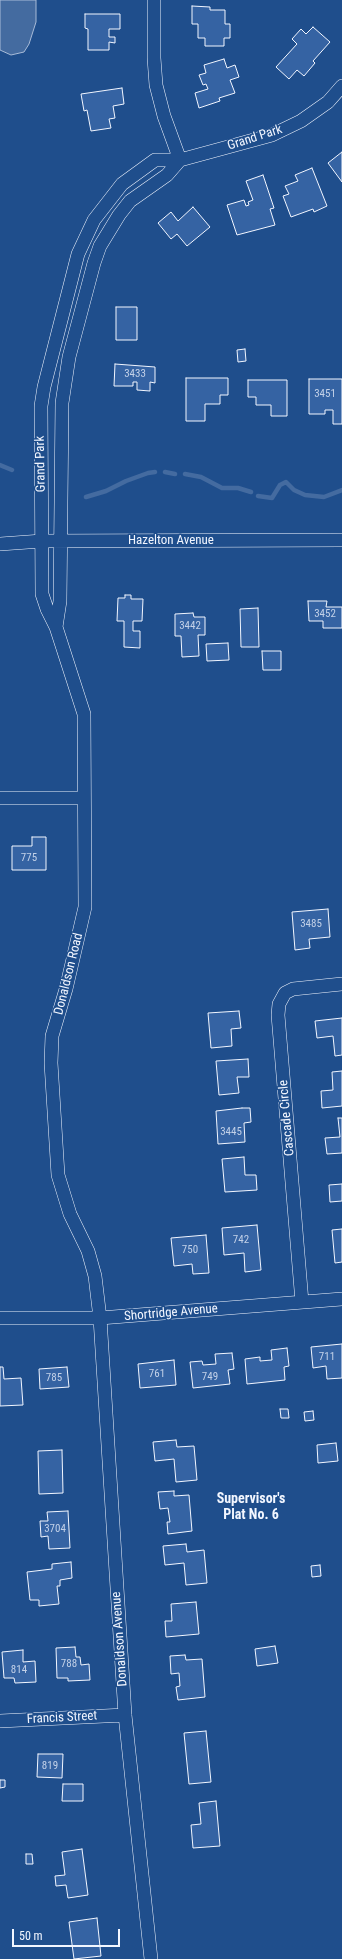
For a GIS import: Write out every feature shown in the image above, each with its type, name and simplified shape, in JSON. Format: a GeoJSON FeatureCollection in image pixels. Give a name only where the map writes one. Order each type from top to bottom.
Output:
{"type":"FeatureCollection","features":[{"type":"Feature","properties":{"kind":"street"},"geometry":{"type":"LineString","coordinates":[[154,0],[154,58],[156,85],[164,116],[180,160]]}},
{"type":"Feature","properties":{"kind":"street","name":"Grand Park"},"geometry":{"type":"LineString","coordinates":[[42,541],[40,427],[44,387],[78,254],[94,220],[122,184],[156,160],[180,160],[272,135],[301,121],[328,102],[342,86]]}},
{"type":"Feature","properties":{"kind":"street","name":"Grand Park"},"geometry":{"type":"LineString","coordinates":[[62,541],[60,436],[63,388],[94,263],[110,229],[127,206],[147,188],[167,175],[180,160]]}},
{"type":"Feature","properties":{"kind":"street"},"geometry":{"type":"LineString","coordinates":[[78,254],[94,263]]}},
{"type":"Feature","properties":{"kind":"street"},"geometry":{"type":"LineString","coordinates":[[44,387],[63,388]]}},
{"type":"Feature","properties":{"kind":"street","name":"Hazelton Avenue"},"geometry":{"type":"LineString","coordinates":[[0,544],[42,541],[342,540]]}},
{"type":"Feature","properties":{"kind":"street","name":"Donaldson Road"},"geometry":{"type":"LineString","coordinates":[[42,541],[42,594],[47,609],[56,627],[84,714],[85,907],[66,989],[52,1036],[51,1063],[58,1175],[70,1214],[88,1251],[95,1276],[100,1318]]}},
{"type":"Feature","properties":{"kind":"street","name":"Donaldson Road"},"geometry":{"type":"LineString","coordinates":[[56,627],[60,601],[62,541]]}},
{"type":"Feature","properties":{"kind":"street"},"geometry":{"type":"LineString","coordinates":[[0,798],[84,798]]}},
{"type":"Feature","properties":{"kind":"street","name":"Cascade Circle"},"geometry":{"type":"LineString","coordinates":[[302,1302],[278,1015],[279,1004],[285,993],[293,989],[342,984]]}},
{"type":"Feature","properties":{"kind":"street","name":"Shortridge Avenue"},"geometry":{"type":"LineString","coordinates":[[0,1318],[100,1318],[342,1299]]}},
{"type":"Feature","properties":{"kind":"street","name":"Donaldson Avenue"},"geometry":{"type":"LineString","coordinates":[[100,1318],[125,1715],[151,1959]]}},
{"type":"Feature","properties":{"kind":"street","name":"Francis Street"},"geometry":{"type":"LineString","coordinates":[[0,1720],[125,1715]]}},
{"type":"Feature","properties":{"kind":"water"},"geometry":{"type":"Polygon","coordinates":[[[0,0],[36,0],[36,22],[29,44],[24,52],[11,55],[0,50],[0,0]]]}},
{"type":"Feature","properties":{"kind":"building"},"geometry":{"type":"Polygon","coordinates":[[[192,6],[210,7],[210,10],[225,10],[225,24],[230,24],[230,38],[224,38],[224,46],[205,46],[205,38],[198,38],[198,24],[192,24],[192,6]]]}},
{"type":"Feature","properties":{"kind":"building"},"geometry":{"type":"Polygon","coordinates":[[[85,14],[120,14],[120,29],[109,29],[109,37],[115,37],[115,43],[109,42],[109,50],[88,50],[88,29],[85,28],[85,14]]]}},
{"type":"Feature","properties":{"kind":"building"},"geometry":{"type":"Polygon","coordinates":[[[313,27],[330,42],[313,61],[315,63],[304,76],[297,70],[289,79],[276,67],[297,44],[292,39],[301,29],[306,34],[313,27]]]}},
{"type":"Feature","properties":{"kind":"building"},"geometry":{"type":"Polygon","coordinates":[[[224,59],[227,68],[235,65],[239,77],[230,80],[235,93],[219,98],[220,101],[199,108],[195,93],[208,89],[206,84],[203,85],[199,75],[206,73],[204,65],[224,59]]]}},
{"type":"Feature","properties":{"kind":"building"},"geometry":{"type":"Polygon","coordinates":[[[122,88],[124,104],[113,106],[115,118],[109,119],[111,128],[91,131],[87,110],[84,111],[81,94],[122,88]]]}},
{"type":"Feature","properties":{"kind":"building"},"geometry":{"type":"Polygon","coordinates":[[[342,152],[342,182],[328,163],[342,152]]]}},
{"type":"Feature","properties":{"kind":"building"},"geometry":{"type":"Polygon","coordinates":[[[312,168],[327,206],[314,212],[313,209],[291,217],[283,196],[289,194],[285,186],[298,181],[295,175],[312,168]]]}},
{"type":"Feature","properties":{"kind":"building"},"geometry":{"type":"Polygon","coordinates":[[[263,175],[274,208],[270,209],[275,225],[237,235],[227,205],[244,200],[246,206],[249,205],[248,202],[253,200],[246,181],[263,175]]]}},
{"type":"Feature","properties":{"kind":"building"},"geometry":{"type":"Polygon","coordinates":[[[193,207],[210,227],[187,246],[177,234],[171,239],[158,223],[171,212],[178,221],[193,207]]]}},
{"type":"Feature","properties":{"kind":"building"},"geometry":{"type":"Polygon","coordinates":[[[116,307],[137,307],[137,340],[116,340],[116,307]]]}},
{"type":"Feature","properties":{"kind":"building"},"geometry":{"type":"Polygon","coordinates":[[[245,349],[246,361],[238,362],[237,350],[245,349]]]}},
{"type":"Feature","properties":{"kind":"building"},"geometry":{"type":"Polygon","coordinates":[[[115,364],[155,367],[155,383],[150,382],[150,391],[137,390],[137,382],[133,382],[133,386],[114,386],[115,364]]]}},
{"type":"Feature","properties":{"kind":"building"},"geometry":{"type":"Polygon","coordinates":[[[186,378],[228,378],[228,395],[220,395],[220,404],[205,404],[205,421],[186,421],[186,378]]]}},
{"type":"Feature","properties":{"kind":"building"},"geometry":{"type":"Polygon","coordinates":[[[309,379],[342,379],[342,424],[333,424],[333,410],[325,410],[325,414],[309,414],[309,379]]]}},
{"type":"Feature","properties":{"kind":"building"},"geometry":{"type":"Polygon","coordinates":[[[248,380],[287,380],[287,416],[271,416],[271,405],[256,405],[256,397],[248,397],[248,380]]]}},
{"type":"Feature","properties":{"kind":"building"},"geometry":{"type":"Polygon","coordinates":[[[125,595],[131,595],[131,599],[143,599],[142,621],[133,621],[133,631],[140,631],[140,648],[124,647],[124,621],[117,621],[118,598],[125,598],[125,595]]]}},
{"type":"Feature","properties":{"kind":"building"},"geometry":{"type":"Polygon","coordinates":[[[308,601],[327,601],[326,607],[342,607],[342,628],[323,628],[323,621],[309,621],[308,601]]]}},
{"type":"Feature","properties":{"kind":"building"},"geometry":{"type":"Polygon","coordinates":[[[258,608],[259,647],[241,647],[240,609],[258,608]]]}},
{"type":"Feature","properties":{"kind":"building"},"geometry":{"type":"Polygon","coordinates":[[[193,613],[194,617],[205,617],[205,635],[198,635],[199,656],[182,657],[181,636],[175,636],[175,614],[193,613]]]}},
{"type":"Feature","properties":{"kind":"building"},"geometry":{"type":"Polygon","coordinates":[[[228,643],[229,660],[207,661],[206,644],[228,643]]]}},
{"type":"Feature","properties":{"kind":"building"},"geometry":{"type":"Polygon","coordinates":[[[262,651],[281,651],[281,670],[263,670],[262,651]]]}},
{"type":"Feature","properties":{"kind":"building"},"geometry":{"type":"Polygon","coordinates":[[[32,837],[46,837],[46,870],[12,870],[12,846],[32,846],[32,837]]]}},
{"type":"Feature","properties":{"kind":"building"},"geometry":{"type":"Polygon","coordinates":[[[328,909],[330,937],[309,939],[310,948],[295,950],[292,912],[328,909]]]}},
{"type":"Feature","properties":{"kind":"building"},"geometry":{"type":"Polygon","coordinates":[[[239,1011],[241,1028],[231,1029],[232,1046],[211,1048],[208,1013],[239,1011]]]}},
{"type":"Feature","properties":{"kind":"building"},"geometry":{"type":"Polygon","coordinates":[[[342,1018],[342,1055],[335,1056],[333,1036],[317,1038],[315,1021],[342,1018]]]}},
{"type":"Feature","properties":{"kind":"building"},"geometry":{"type":"Polygon","coordinates":[[[248,1059],[249,1077],[237,1077],[239,1093],[219,1095],[216,1061],[248,1059]]]}},
{"type":"Feature","properties":{"kind":"building"},"geometry":{"type":"Polygon","coordinates":[[[342,1071],[342,1106],[322,1108],[321,1091],[333,1090],[332,1072],[342,1071]]]}},
{"type":"Feature","properties":{"kind":"building"},"geometry":{"type":"Polygon","coordinates":[[[250,1108],[251,1122],[244,1123],[245,1142],[218,1144],[216,1111],[250,1108]]]}},
{"type":"Feature","properties":{"kind":"building"},"geometry":{"type":"Polygon","coordinates":[[[338,1118],[342,1118],[342,1153],[327,1154],[325,1138],[340,1137],[338,1118]]]}},
{"type":"Feature","properties":{"kind":"building"},"geometry":{"type":"Polygon","coordinates":[[[244,1157],[245,1175],[256,1175],[257,1190],[225,1192],[222,1159],[244,1157]]]}},
{"type":"Feature","properties":{"kind":"building"},"geometry":{"type":"Polygon","coordinates":[[[342,1184],[342,1201],[330,1202],[329,1185],[342,1184]]]}},
{"type":"Feature","properties":{"kind":"building"},"geometry":{"type":"Polygon","coordinates":[[[257,1225],[261,1270],[245,1272],[244,1253],[224,1255],[222,1228],[257,1225]]]}},
{"type":"Feature","properties":{"kind":"building"},"geometry":{"type":"Polygon","coordinates":[[[342,1229],[342,1262],[335,1263],[332,1230],[342,1229]]]}},
{"type":"Feature","properties":{"kind":"building"},"geometry":{"type":"Polygon","coordinates":[[[206,1235],[209,1273],[193,1274],[192,1264],[174,1266],[171,1238],[206,1235]]]}},
{"type":"Feature","properties":{"kind":"building"},"geometry":{"type":"Polygon","coordinates":[[[342,1344],[342,1378],[327,1379],[326,1366],[313,1368],[311,1347],[342,1344]]]}},
{"type":"Feature","properties":{"kind":"building"},"geometry":{"type":"Polygon","coordinates":[[[287,1348],[289,1366],[284,1367],[285,1380],[247,1384],[245,1359],[260,1357],[260,1361],[272,1360],[271,1350],[287,1348]]]}},
{"type":"Feature","properties":{"kind":"building"},"geometry":{"type":"Polygon","coordinates":[[[232,1353],[234,1369],[228,1370],[230,1384],[193,1388],[190,1362],[202,1361],[203,1365],[216,1364],[215,1354],[232,1353]]]}},
{"type":"Feature","properties":{"kind":"building"},"geometry":{"type":"Polygon","coordinates":[[[174,1360],[176,1385],[140,1388],[138,1364],[174,1360]]]}},
{"type":"Feature","properties":{"kind":"building"},"geometry":{"type":"Polygon","coordinates":[[[0,1367],[3,1367],[4,1379],[21,1378],[23,1405],[0,1406],[0,1367]]]}},
{"type":"Feature","properties":{"kind":"building"},"geometry":{"type":"Polygon","coordinates":[[[67,1367],[69,1387],[40,1389],[39,1369],[67,1367]]]}},
{"type":"Feature","properties":{"kind":"building"},"geometry":{"type":"Polygon","coordinates":[[[280,1409],[288,1409],[289,1418],[281,1418],[280,1409]]]}},
{"type":"Feature","properties":{"kind":"building"},"geometry":{"type":"Polygon","coordinates":[[[313,1411],[314,1420],[305,1421],[304,1412],[313,1411]]]}},
{"type":"Feature","properties":{"kind":"building"},"geometry":{"type":"Polygon","coordinates":[[[176,1440],[177,1447],[194,1446],[197,1480],[176,1482],[174,1459],[155,1461],[153,1442],[176,1440]]]}},
{"type":"Feature","properties":{"kind":"building"},"geometry":{"type":"Polygon","coordinates":[[[336,1443],[338,1461],[318,1463],[317,1445],[336,1443]]]}},
{"type":"Feature","properties":{"kind":"building"},"geometry":{"type":"Polygon","coordinates":[[[62,1450],[63,1493],[39,1494],[38,1451],[62,1450]]]}},
{"type":"Feature","properties":{"kind":"building"},"geometry":{"type":"Polygon","coordinates":[[[174,1491],[174,1496],[189,1495],[192,1531],[168,1534],[167,1522],[170,1522],[168,1508],[160,1509],[158,1492],[174,1491]]]}},
{"type":"Feature","properties":{"kind":"building"},"geometry":{"type":"Polygon","coordinates":[[[68,1511],[70,1548],[49,1549],[48,1536],[41,1537],[40,1521],[48,1521],[47,1512],[68,1511]]]}},
{"type":"Feature","properties":{"kind":"building"},"geometry":{"type":"Polygon","coordinates":[[[186,1544],[187,1552],[204,1550],[207,1583],[186,1585],[184,1563],[165,1565],[163,1546],[186,1544]]]}},
{"type":"Feature","properties":{"kind":"building"},"geometry":{"type":"Polygon","coordinates":[[[71,1562],[72,1578],[60,1580],[60,1586],[57,1586],[59,1604],[39,1606],[39,1600],[30,1600],[27,1572],[52,1569],[52,1564],[71,1562]]]}},
{"type":"Feature","properties":{"kind":"building"},"geometry":{"type":"Polygon","coordinates":[[[320,1565],[321,1576],[312,1577],[311,1566],[320,1565]]]}},
{"type":"Feature","properties":{"kind":"building"},"geometry":{"type":"Polygon","coordinates":[[[196,1602],[199,1634],[166,1637],[165,1621],[172,1621],[171,1604],[196,1602]]]}},
{"type":"Feature","properties":{"kind":"building"},"geometry":{"type":"Polygon","coordinates":[[[275,1646],[278,1663],[257,1666],[255,1649],[275,1646]]]}},
{"type":"Feature","properties":{"kind":"building"},"geometry":{"type":"Polygon","coordinates":[[[75,1647],[76,1657],[80,1657],[81,1665],[89,1664],[90,1680],[68,1681],[68,1678],[57,1678],[56,1648],[75,1647]]]}},
{"type":"Feature","properties":{"kind":"building"},"geometry":{"type":"Polygon","coordinates":[[[23,1650],[23,1662],[35,1661],[36,1682],[15,1683],[14,1678],[4,1678],[2,1652],[23,1650]]]}},
{"type":"Feature","properties":{"kind":"building"},"geometry":{"type":"Polygon","coordinates":[[[185,1655],[186,1660],[202,1659],[205,1697],[178,1700],[176,1687],[180,1686],[179,1673],[171,1674],[170,1656],[185,1655]]]}},
{"type":"Feature","properties":{"kind":"building"},"geometry":{"type":"Polygon","coordinates":[[[206,1731],[211,1782],[189,1784],[184,1733],[206,1731]]]}},
{"type":"Feature","properties":{"kind":"building"},"geometry":{"type":"Polygon","coordinates":[[[38,1754],[63,1754],[62,1778],[37,1777],[38,1754]]]}},
{"type":"Feature","properties":{"kind":"building"},"geometry":{"type":"Polygon","coordinates":[[[0,1780],[5,1780],[5,1787],[0,1788],[0,1780]]]}},
{"type":"Feature","properties":{"kind":"building"},"geometry":{"type":"Polygon","coordinates":[[[63,1784],[83,1784],[83,1801],[62,1801],[63,1784]]]}},
{"type":"Feature","properties":{"kind":"building"},"geometry":{"type":"Polygon","coordinates":[[[216,1801],[220,1846],[193,1848],[191,1825],[201,1824],[199,1803],[216,1801]]]}},
{"type":"Feature","properties":{"kind":"building"},"geometry":{"type":"Polygon","coordinates":[[[82,1849],[88,1895],[68,1898],[66,1885],[56,1886],[55,1876],[65,1875],[62,1852],[82,1849]]]}},
{"type":"Feature","properties":{"kind":"building"},"geometry":{"type":"Polygon","coordinates":[[[26,1854],[32,1854],[33,1864],[26,1864],[26,1854]]]}},
{"type":"Feature","properties":{"kind":"building"},"geometry":{"type":"Polygon","coordinates":[[[97,1918],[101,1956],[74,1959],[69,1922],[97,1918]]]}},
{"type":"Feature","properties":{"kind":"waterway"},"geometry":{"type":"LineString","coordinates":[[0,465],[12,470]]}},
{"type":"Feature","properties":{"kind":"waterway"},"geometry":{"type":"LineString","coordinates":[[86,497],[106,491],[126,481],[148,473],[155,472]]}},
{"type":"Feature","properties":{"kind":"waterway"},"geometry":{"type":"LineString","coordinates":[[165,472],[175,474]]}},
{"type":"Feature","properties":{"kind":"waterway"},"geometry":{"type":"LineString","coordinates":[[185,474],[201,477],[222,488],[238,488],[251,492]]}},
{"type":"Feature","properties":{"kind":"waterway"},"geometry":{"type":"LineString","coordinates":[[258,496],[272,498],[280,485],[286,482],[294,490],[305,495],[324,497],[342,490]]}},
{"type":"Feature","properties":{"kind":"district","name":"Supervisor's Plat No. 6"},"geometry":{"type":"Point","coordinates":[251,1508]}}]}
